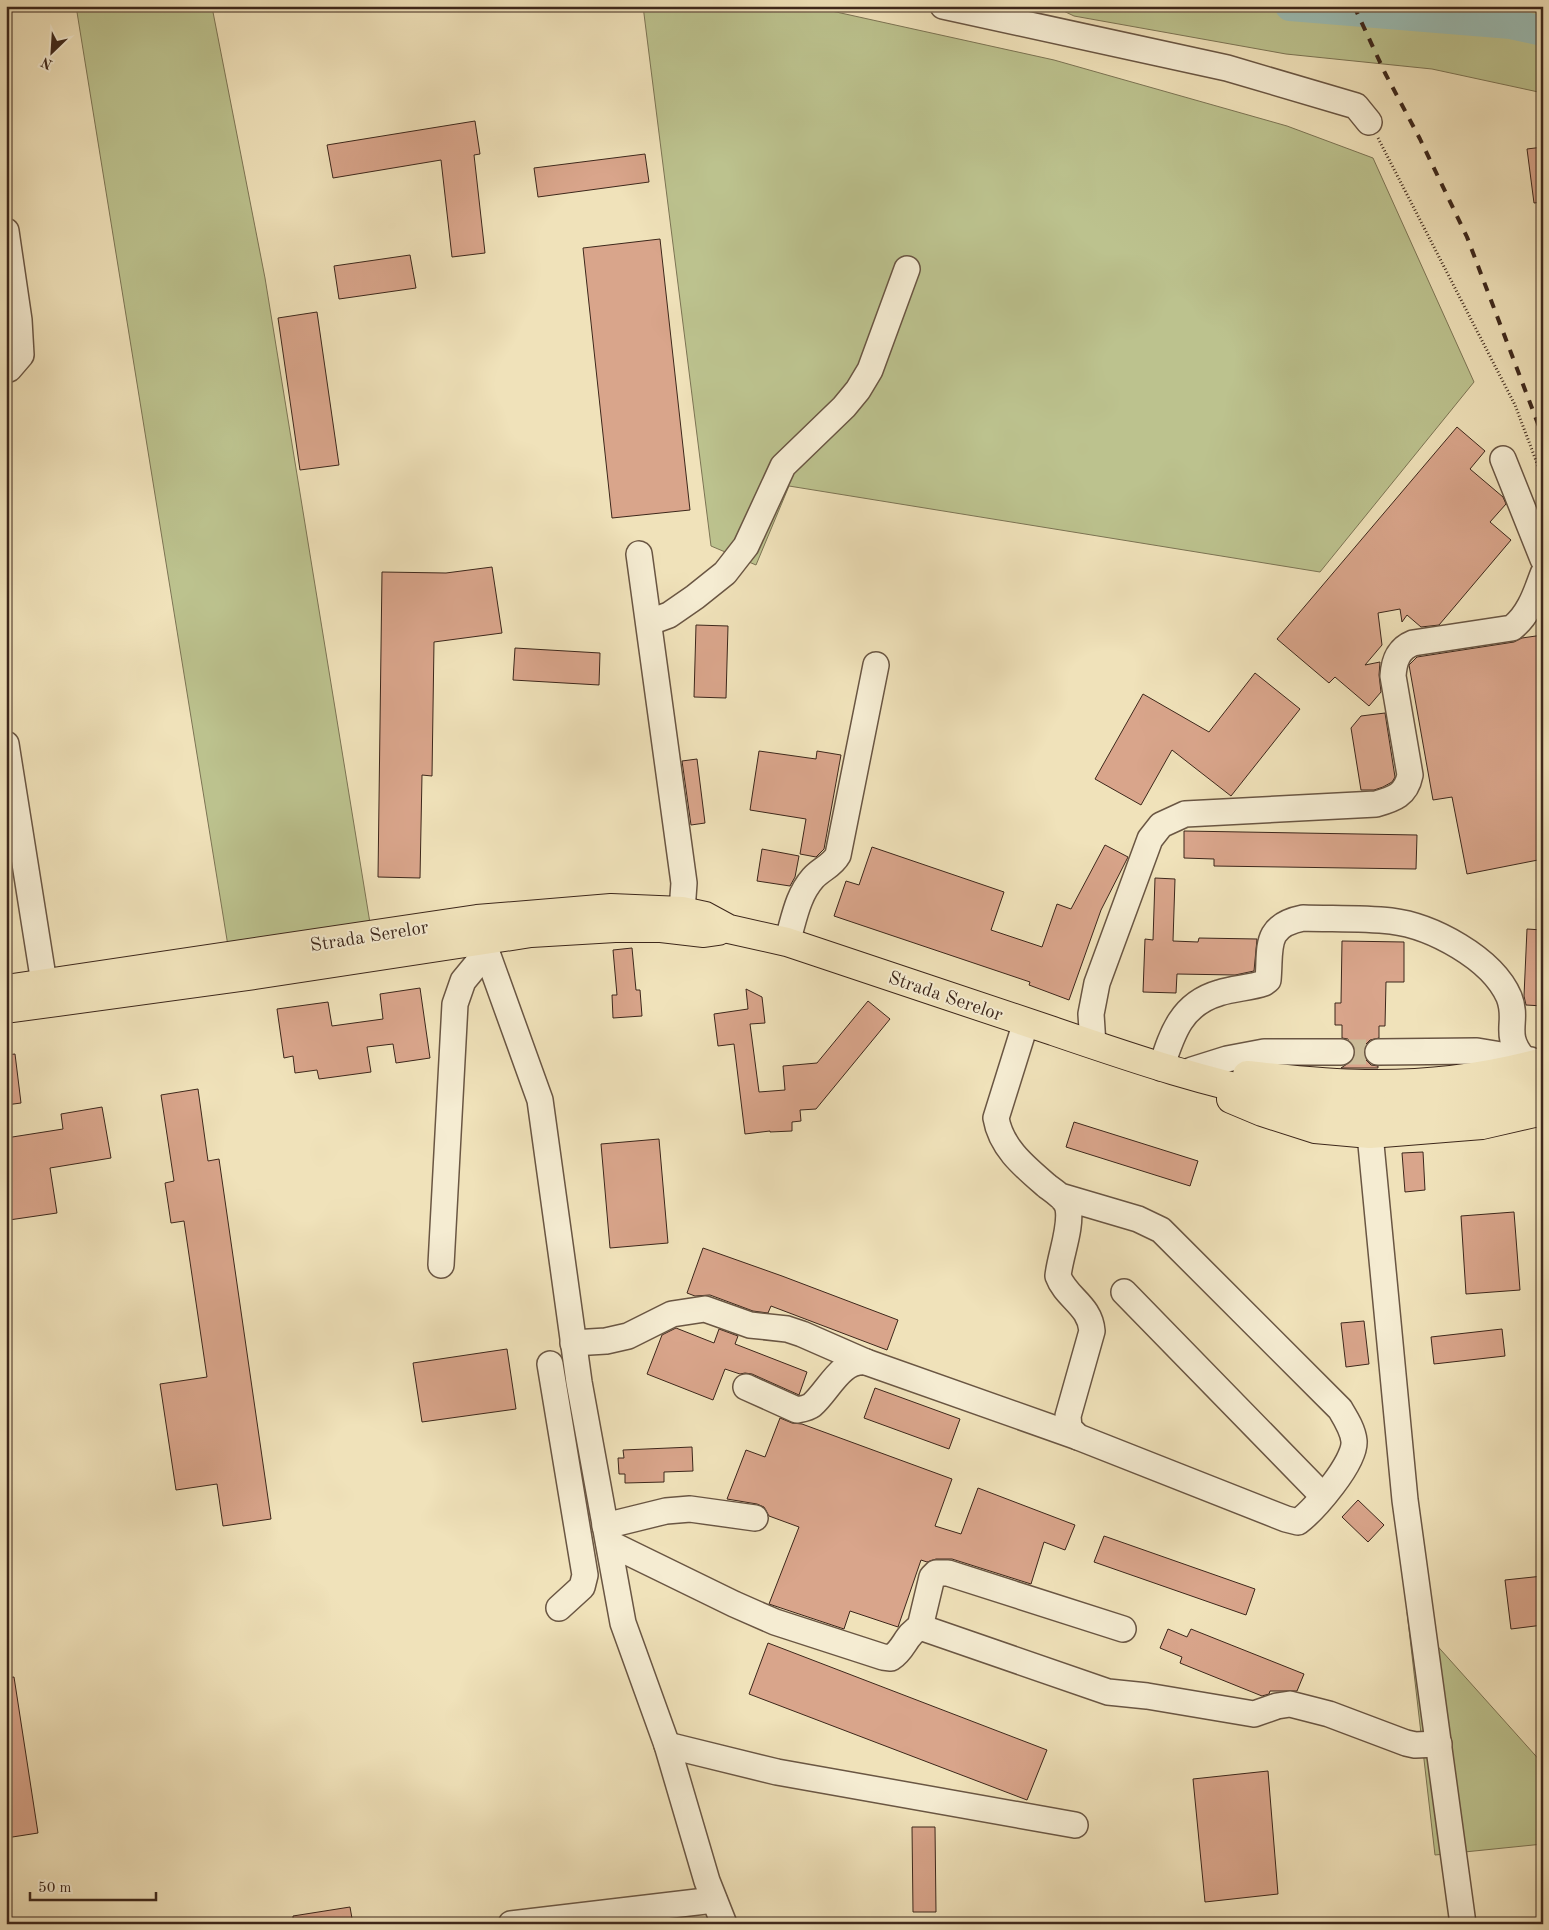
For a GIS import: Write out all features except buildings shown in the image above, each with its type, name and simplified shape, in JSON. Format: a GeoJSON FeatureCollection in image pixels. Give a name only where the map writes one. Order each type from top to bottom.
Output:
{"type":"FeatureCollection","features":[{"type":"Feature","properties":{"kind":"highway","name":"Strada Serelor"},"geometry":{"type":"LineString","coordinates":[[6,989],[477,919],[611,908],[641,908],[682,911],[705,916],[729,929],[787,942],[1161,1068]]}},
{"type":"Feature","properties":{"kind":"highway","name":"Strada Serelor"},"geometry":{"type":"LineString","coordinates":[[6,1010],[255,975],[484,946],[578,929],[661,928],[704,933],[729,929]]}},
{"type":"Feature","properties":{"kind":"highway"},"geometry":{"type":"LineString","coordinates":[[1161,1068],[1295,1101],[1339,1107],[1419,1109],[1499,1098],[1537,1067]]}},
{"type":"Feature","properties":{"kind":"highway"},"geometry":{"type":"LineString","coordinates":[[1161,1068],[1365,1084],[1424,1083],[1537,1067]]}},
{"type":"Feature","properties":{"kind":"highway"},"geometry":{"type":"LineString","coordinates":[[1161,1068],[1262,1112],[1290,1122],[1340,1132],[1370,1134],[1482,1125],[1543,1111]]}},
{"type":"Feature","properties":{"kind":"street"},"geometry":{"type":"LineString","coordinates":[[943,6],[1227,68],[1356,106],[1369,122]]}},
{"type":"Feature","properties":{"kind":"street"},"geometry":{"type":"LineString","coordinates":[[6,231],[19,320],[21,355],[9,370],[6,370]]}},
{"type":"Feature","properties":{"kind":"street"},"geometry":{"type":"LineString","coordinates":[[650,622],[669,615],[695,597],[725,573],[746,546],[783,466],[844,407],[858,390],[870,370],[907,269]]}},
{"type":"Feature","properties":{"kind":"street"},"geometry":{"type":"LineString","coordinates":[[1503,459],[1543,559]]}},
{"type":"Feature","properties":{"kind":"street"},"geometry":{"type":"LineString","coordinates":[[639,554],[650,622],[684,883],[682,911]]}},
{"type":"Feature","properties":{"kind":"street"},"geometry":{"type":"LineString","coordinates":[[1093,1045],[1091,1014],[1097,983],[1150,839],[1161,825],[1185,814],[1376,804],[1392,800],[1402,794],[1408,785],[1410,775],[1393,676],[1394,662],[1398,655],[1405,646],[1413,643],[1512,628],[1527,612],[1543,574]]}},
{"type":"Feature","properties":{"kind":"street"},"geometry":{"type":"LineString","coordinates":[[787,942],[800,896],[815,876],[834,863],[838,854],[876,665]]}},
{"type":"Feature","properties":{"kind":"street"},"geometry":{"type":"LineString","coordinates":[[6,744],[44,983]]}},
{"type":"Feature","properties":{"kind":"street"},"geometry":{"type":"LineString","coordinates":[[1161,1068],[1174,1030],[1189,1010],[1203,1000],[1218,993],[1264,983],[1268,980],[1268,949],[1270,940],[1274,933],[1291,920],[1303,918],[1392,921],[1415,926],[1461,948],[1491,970],[1501,983],[1509,998],[1512,1010],[1512,1042],[1537,1067]]}},
{"type":"Feature","properties":{"kind":"street"},"geometry":{"type":"LineString","coordinates":[[441,1265],[455,1004],[463,981],[484,946]]}},
{"type":"Feature","properties":{"kind":"street"},"geometry":{"type":"LineString","coordinates":[[484,946],[540,1100],[579,1382],[623,1623],[667,1745],[707,1881],[724,1924]]}},
{"type":"Feature","properties":{"kind":"street"},"geometry":{"type":"LineString","coordinates":[[1026,1022],[996,1118],[998,1131],[1008,1148],[1025,1167],[1060,1196],[1068,1206],[1069,1219],[1058,1276],[1061,1284],[1088,1313],[1091,1322],[1090,1339],[1068,1416],[1069,1428],[1078,1436]]}},
{"type":"Feature","properties":{"kind":"street"},"geometry":{"type":"LineString","coordinates":[[1378,1052],[1476,1050],[1537,1067]]}},
{"type":"Feature","properties":{"kind":"street"},"geometry":{"type":"LineString","coordinates":[[1192,1070],[1227,1059],[1264,1052],[1341,1052]]}},
{"type":"Feature","properties":{"kind":"street"},"geometry":{"type":"LineString","coordinates":[[1370,1134],[1405,1500],[1463,1924]]}},
{"type":"Feature","properties":{"kind":"street"},"geometry":{"type":"LineString","coordinates":[[573,1343],[606,1341],[628,1336],[672,1314],[705,1309],[750,1325],[787,1329],[802,1334],[866,1362],[1078,1436],[1277,1515],[1298,1522],[1308,1515],[1346,1466],[1353,1452],[1354,1441],[1350,1428],[1340,1409],[1161,1230],[1138,1218],[1060,1196]]}},
{"type":"Feature","properties":{"kind":"street"},"geometry":{"type":"LineString","coordinates":[[1124,1292],[1323,1496]]}},
{"type":"Feature","properties":{"kind":"street"},"geometry":{"type":"LineString","coordinates":[[746,1387],[797,1410],[811,1406],[848,1366],[857,1361],[866,1362]]}},
{"type":"Feature","properties":{"kind":"street"},"geometry":{"type":"LineString","coordinates":[[550,1364],[585,1575],[582,1587],[559,1608]]}},
{"type":"Feature","properties":{"kind":"street"},"geometry":{"type":"LineString","coordinates":[[605,1524],[666,1511],[690,1509],[755,1518]]}},
{"type":"Feature","properties":{"kind":"street"},"geometry":{"type":"LineString","coordinates":[[574,1510],[605,1524],[734,1604],[775,1622],[883,1657],[891,1658],[899,1653],[911,1631],[920,1627],[1108,1692],[1147,1696],[1254,1714],[1277,1706],[1290,1704],[1329,1714],[1406,1743],[1415,1745],[1439,1744]]}},
{"type":"Feature","properties":{"kind":"street"},"geometry":{"type":"LineString","coordinates":[[920,1627],[932,1577],[936,1572],[948,1573],[1123,1629]]}},
{"type":"Feature","properties":{"kind":"street"},"geometry":{"type":"LineString","coordinates":[[667,1745],[777,1772],[1075,1825]]}},
{"type":"Feature","properties":{"kind":"street"},"geometry":{"type":"LineString","coordinates":[[512,1924],[714,1900]]}},
{"type":"Feature","properties":{"kind":"path"},"geometry":{"type":"LineString","coordinates":[[1369,122],[1515,406],[1543,479]]}},
{"type":"Feature","properties":{"kind":"green space"},"geometry":{"type":"Polygon","coordinates":[[[76,6],[229,6],[212,7],[265,278],[370,923],[228,946],[76,6]]]}},
{"type":"Feature","properties":{"kind":"green space"},"geometry":{"type":"Polygon","coordinates":[[[643,6],[809,6],[1054,60],[1287,126],[1373,158],[1474,382],[1320,572],[789,486],[756,565],[711,546],[643,6]]]}},
{"type":"Feature","properties":{"kind":"green space"},"geometry":{"type":"Polygon","coordinates":[[[1053,6],[1543,6],[1543,93],[1432,69],[1286,54],[1074,16],[1053,6]]]}},
{"type":"Feature","properties":{"kind":"green space"},"geometry":{"type":"Polygon","coordinates":[[[1407,1612],[1543,1764],[1543,1844],[1435,1855],[1407,1612]]]}},
{"type":"Feature","properties":{"kind":"waterway"},"geometry":{"type":"LineString","coordinates":[[1290,6],[1511,24],[1543,31]]}},
{"type":"Feature","properties":{"kind":"tunnel"},"geometry":{"type":"LineString","coordinates":[[1341,1052],[1378,1052]]}},
{"type":"Feature","properties":{"kind":"railway"},"geometry":{"type":"LineString","coordinates":[[1354,6],[1385,73],[1420,139],[1467,237],[1543,437]]}}]}
